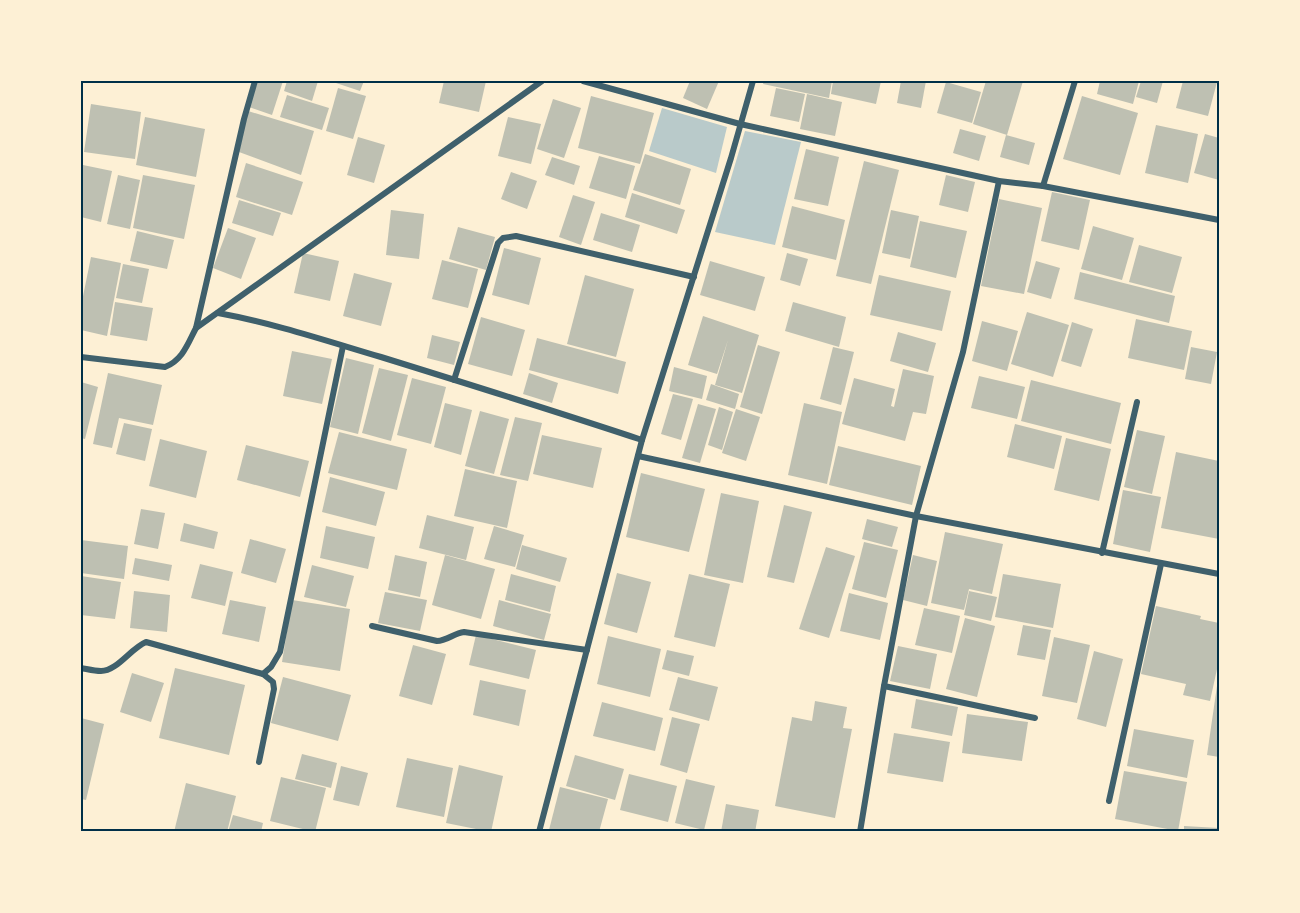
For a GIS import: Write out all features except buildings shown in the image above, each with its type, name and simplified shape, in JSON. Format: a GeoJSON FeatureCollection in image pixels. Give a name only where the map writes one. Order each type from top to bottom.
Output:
{"type":"FeatureCollection","features":[{"type":"Feature","properties":{"kind":"street"},"geometry":{"type":"LineString","coordinates":[[81,357],[165,367],[174,364],[183,353],[196,328],[244,119],[255,81]]}},
{"type":"Feature","properties":{"kind":"street"},"geometry":{"type":"LineString","coordinates":[[196,328],[542,81]]}},
{"type":"Feature","properties":{"kind":"street"},"geometry":{"type":"LineString","coordinates":[[584,81],[740,124],[999,182],[1043,186],[1219,220]]}},
{"type":"Feature","properties":{"kind":"street"},"geometry":{"type":"LineString","coordinates":[[539,832],[642,440],[753,81]]}},
{"type":"Feature","properties":{"kind":"street"},"geometry":{"type":"LineString","coordinates":[[1043,186],[1075,81]]}},
{"type":"Feature","properties":{"kind":"street"},"geometry":{"type":"LineString","coordinates":[[860,832],[884,686],[916,516],[963,352],[999,182]]}},
{"type":"Feature","properties":{"kind":"street"},"geometry":{"type":"LineString","coordinates":[[454,380],[498,243],[503,238],[516,236],[694,277]]}},
{"type":"Feature","properties":{"kind":"street"},"geometry":{"type":"LineString","coordinates":[[218,313],[246,318],[343,346],[642,440]]}},
{"type":"Feature","properties":{"kind":"street"},"geometry":{"type":"LineString","coordinates":[[263,674],[280,652],[343,346]]}},
{"type":"Feature","properties":{"kind":"street"},"geometry":{"type":"LineString","coordinates":[[1102,553],[1137,402]]}},
{"type":"Feature","properties":{"kind":"street"},"geometry":{"type":"LineString","coordinates":[[638,456],[916,516],[1219,574]]}},
{"type":"Feature","properties":{"kind":"street"},"geometry":{"type":"LineString","coordinates":[[1109,801],[1161,564]]}},
{"type":"Feature","properties":{"kind":"street"},"geometry":{"type":"LineString","coordinates":[[372,626],[437,641],[447,640],[464,632],[587,650]]}},
{"type":"Feature","properties":{"kind":"street"},"geometry":{"type":"LineString","coordinates":[[81,668],[110,670],[137,646],[146,642],[263,674],[273,682],[274,689],[259,762]]}},
{"type":"Feature","properties":{"kind":"street"},"geometry":{"type":"LineString","coordinates":[[884,686],[1035,718]]}},
{"type":"Feature","properties":{"kind":"shaded area"},"geometry":{"type":"Polygon","coordinates":[[[662,108],[727,127],[716,173],[649,151],[662,108]]]}},
{"type":"Feature","properties":{"kind":"shaded area"},"geometry":{"type":"Polygon","coordinates":[[[745,131],[801,142],[775,245],[715,232],[745,131]]]}}]}
